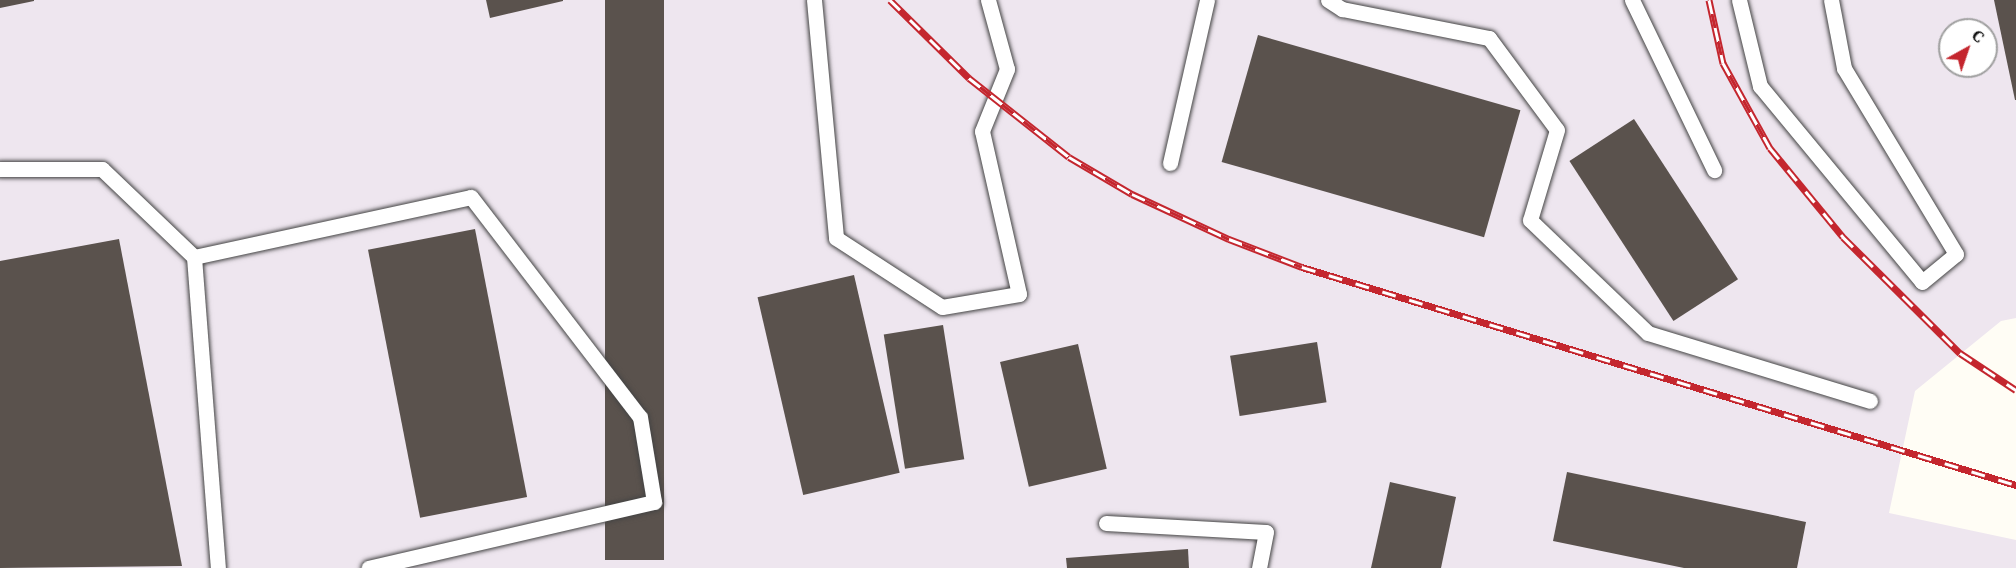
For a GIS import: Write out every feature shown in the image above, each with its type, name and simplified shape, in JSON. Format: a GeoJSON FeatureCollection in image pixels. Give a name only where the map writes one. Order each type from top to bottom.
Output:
{"type":"FeatureCollection","features":[{"type":"Feature","properties":{"kind":"lane"},"geometry":{"type":"LineString","coordinates":[[814,0],[836,238],[942,306],[1019,294],[982,131],[1007,69],[988,0]]}},
{"type":"Feature","properties":{"kind":"lane"},"geometry":{"type":"LineString","coordinates":[[1170,163],[1207,0]]}},
{"type":"Feature","properties":{"kind":"lane"},"geometry":{"type":"LineString","coordinates":[[1328,0],[1342,9],[1489,38],[1557,130],[1530,220],[1648,333],[1870,401]]}},
{"type":"Feature","properties":{"kind":"lane"},"geometry":{"type":"LineString","coordinates":[[1632,0],[1714,170]]}},
{"type":"Feature","properties":{"kind":"lane"},"geometry":{"type":"LineString","coordinates":[[1739,0],[1760,86],[1922,282],[1956,254],[1844,68],[1831,0]]}},
{"type":"Feature","properties":{"kind":"lane"},"geometry":{"type":"LineString","coordinates":[[0,169],[102,169],[194,257],[218,568]]}},
{"type":"Feature","properties":{"kind":"lane"},"geometry":{"type":"LineString","coordinates":[[194,257],[471,197],[640,417],[654,502],[369,568]]}},
{"type":"Feature","properties":{"kind":"lane"},"geometry":{"type":"LineString","coordinates":[[1106,523],[1266,532],[1259,568]]}},
{"type":"Feature","properties":{"kind":"shaded area"},"geometry":{"type":"Polygon","coordinates":[[[0,0],[2016,0],[2016,318],[2001,321],[1915,391],[1889,513],[2016,540],[2016,568],[0,568],[0,0]]]}},
{"type":"Feature","properties":{"kind":"building"},"geometry":{"type":"Polygon","coordinates":[[[0,0],[34,0],[34,1],[0,8],[0,0]]]}},
{"type":"Feature","properties":{"kind":"building"},"geometry":{"type":"Polygon","coordinates":[[[486,0],[563,0],[563,1],[490,18],[486,0]]]}},
{"type":"Feature","properties":{"kind":"building"},"geometry":{"type":"Polygon","coordinates":[[[605,0],[664,0],[664,560],[605,560],[605,0]]]}},
{"type":"Feature","properties":{"kind":"building"},"geometry":{"type":"Polygon","coordinates":[[[1994,0],[2016,0],[2016,100],[2015,100],[1994,0]]]}},
{"type":"Feature","properties":{"kind":"building"},"geometry":{"type":"Polygon","coordinates":[[[1258,35],[1520,110],[1484,237],[1222,162],[1258,35]]]}},
{"type":"Feature","properties":{"kind":"building"},"geometry":{"type":"Polygon","coordinates":[[[1634,119],[1738,279],[1673,321],[1569,161],[1634,119]]]}},
{"type":"Feature","properties":{"kind":"building"},"geometry":{"type":"Polygon","coordinates":[[[475,229],[527,497],[420,518],[368,250],[475,229]]]}},
{"type":"Feature","properties":{"kind":"building"},"geometry":{"type":"Polygon","coordinates":[[[119,239],[182,566],[0,568],[0,261],[119,239]]]}},
{"type":"Feature","properties":{"kind":"building"},"geometry":{"type":"Polygon","coordinates":[[[854,275],[900,473],[803,495],[758,297],[854,275]]]}},
{"type":"Feature","properties":{"kind":"building"},"geometry":{"type":"Polygon","coordinates":[[[943,325],[964,459],[905,469],[884,334],[943,325]]]}},
{"type":"Feature","properties":{"kind":"building"},"geometry":{"type":"Polygon","coordinates":[[[1317,342],[1327,402],[1240,416],[1230,356],[1317,342]]]}},
{"type":"Feature","properties":{"kind":"building"},"geometry":{"type":"Polygon","coordinates":[[[1078,344],[1107,469],[1029,487],[1000,362],[1078,344]]]}},
{"type":"Feature","properties":{"kind":"building"},"geometry":{"type":"Polygon","coordinates":[[[1567,472],[1806,522],[1797,568],[1684,568],[1553,541],[1567,472]]]}},
{"type":"Feature","properties":{"kind":"building"},"geometry":{"type":"Polygon","coordinates":[[[1390,482],[1456,497],[1441,568],[1371,568],[1390,482]]]}},
{"type":"Feature","properties":{"kind":"building"},"geometry":{"type":"Polygon","coordinates":[[[1188,549],[1189,568],[1067,568],[1066,558],[1188,549]]]}},
{"type":"Feature","properties":{"kind":"railway"},"geometry":{"type":"LineString","coordinates":[[890,0],[969,78],[1069,157],[1132,194],[1229,239],[1302,267],[2016,485]]}},
{"type":"Feature","properties":{"kind":"railway"},"geometry":{"type":"LineString","coordinates":[[1709,0],[1723,63],[1770,148],[1843,237],[1960,353],[2016,390]]}}]}
